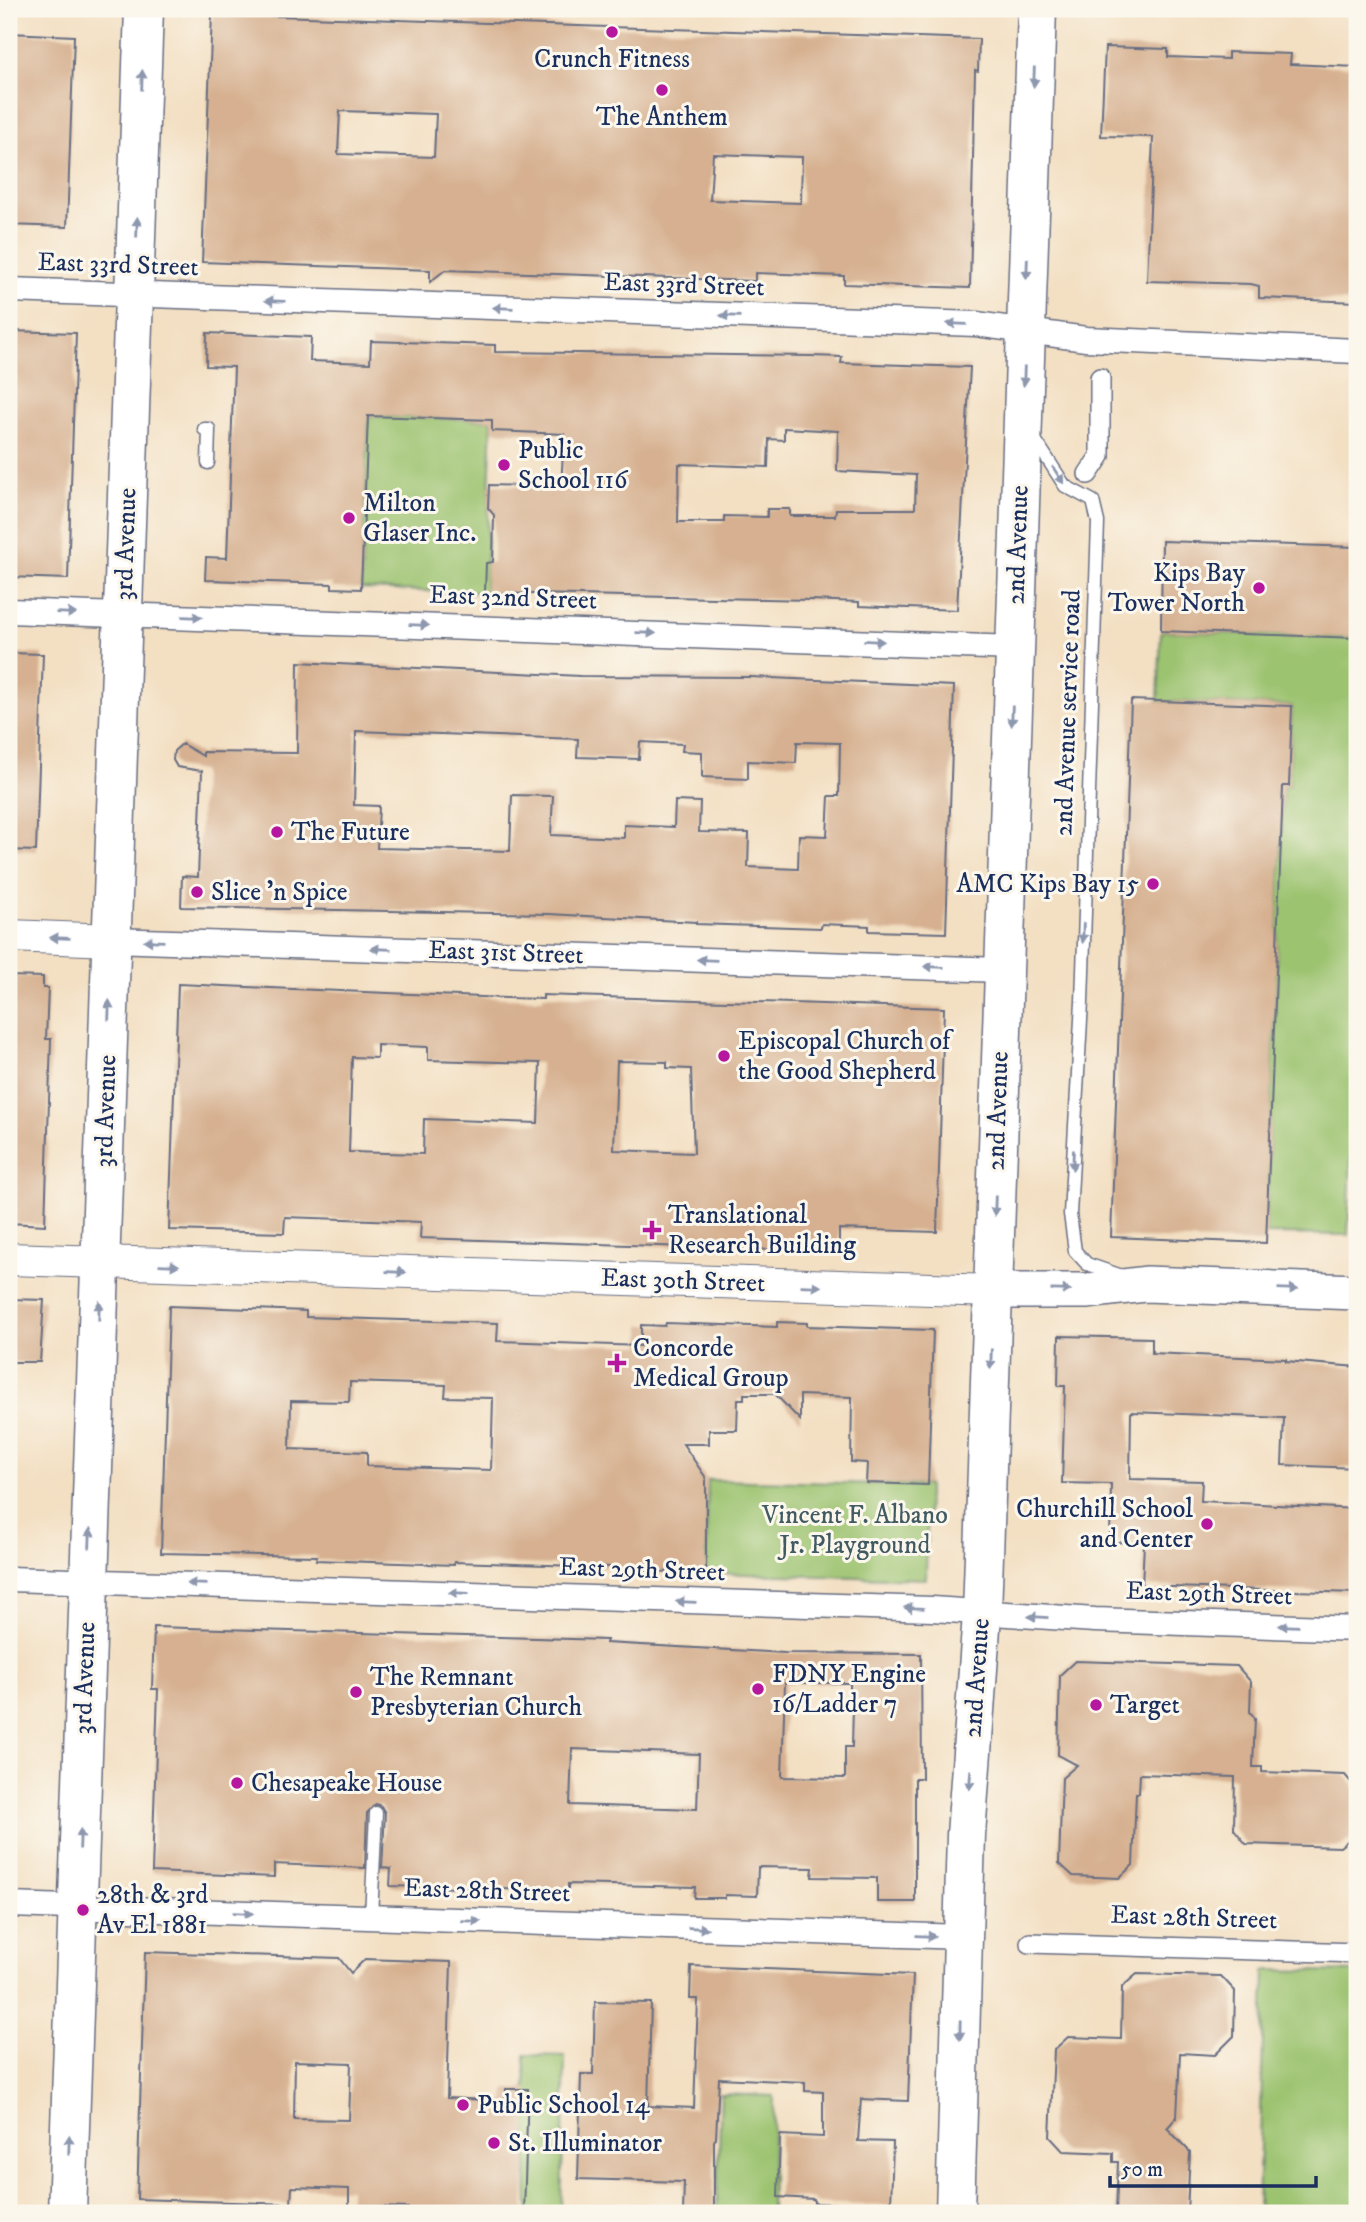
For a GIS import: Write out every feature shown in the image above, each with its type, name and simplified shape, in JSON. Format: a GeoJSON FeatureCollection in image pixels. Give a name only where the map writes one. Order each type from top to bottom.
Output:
{"type":"FeatureCollection","features":[{"type":"Feature","properties":{"kind":"main road","name":"3rd Avenue"},"geometry":{"type":"LineString","coordinates":[[66,2213],[144,9]]}},
{"type":"Feature","properties":{"kind":"main road","name":"2nd Avenue"},"geometry":{"type":"LineString","coordinates":[[955,2213],[962,1937],[982,1614],[1037,9]]}},
{"type":"Feature","properties":{"kind":"main road","name":"East 30th Street"},"geometry":{"type":"LineString","coordinates":[[993,1290],[1088,1291],[1146,1284],[1357,1292]]}},
{"type":"Feature","properties":{"kind":"street","name":"East 33rd Street"},"geometry":{"type":"LineString","coordinates":[[9,290],[976,324],[1086,339],[1357,351]]}},
{"type":"Feature","properties":{"kind":"street"},"geometry":{"type":"LineString","coordinates":[[1088,474],[1100,456],[1100,378]]}},
{"type":"Feature","properties":{"kind":"street","name":"East 32nd Street"},"geometry":{"type":"LineString","coordinates":[[9,611],[1015,648]]}},
{"type":"Feature","properties":{"kind":"street","name":"East 31st Street"},"geometry":{"type":"LineString","coordinates":[[9,936],[1002,970]]}},
{"type":"Feature","properties":{"kind":"street","name":"East 30th Street"},"geometry":{"type":"LineString","coordinates":[[9,1259],[993,1290]]}},
{"type":"Feature","properties":{"kind":"street","name":"East 29th Street"},"geometry":{"type":"LineString","coordinates":[[9,1579],[932,1609],[982,1614],[1357,1629]]}},
{"type":"Feature","properties":{"kind":"street","name":"East 28th Street"},"geometry":{"type":"LineString","coordinates":[[9,1905],[962,1937]]}},
{"type":"Feature","properties":{"kind":"street","name":"East 28th Street"},"geometry":{"type":"LineString","coordinates":[[1030,1943],[1357,1953]]}},
{"type":"Feature","properties":{"kind":"lane","name":"2nd Avenue service road"},"geometry":{"type":"LineString","coordinates":[[1022,420],[1065,486],[1093,501],[1098,522],[1082,1002],[1070,1214],[1072,1235],[1075,1251],[1087,1265],[1146,1284]]}},
{"type":"Feature","properties":{"kind":"lane"},"geometry":{"type":"LineString","coordinates":[[204,429],[209,429],[208,463]]}},
{"type":"Feature","properties":{"kind":"lane"},"geometry":{"type":"LineString","coordinates":[[371,1917],[376,1813]]}},
{"type":"Feature","properties":{"kind":"green space"},"geometry":{"type":"Polygon","coordinates":[[[368,416],[492,420],[485,593],[361,589],[368,416]]]}},
{"type":"Feature","properties":{"kind":"green space"},"geometry":{"type":"Polygon","coordinates":[[[1161,631],[1357,638],[1357,1102],[1353,1102],[1348,1235],[1266,1234],[1283,786],[1289,786],[1292,706],[1158,701],[1161,631]]]}},
{"type":"Feature","properties":{"kind":"green space","name":"Vincent F. Albano Jr. Playground"},"geometry":{"type":"Polygon","coordinates":[[[708,1480],[928,1485],[926,1579],[706,1573],[708,1480]]]}},
{"type":"Feature","properties":{"kind":"green space"},"geometry":{"type":"Polygon","coordinates":[[[1265,1970],[1357,1972],[1357,2213],[1258,2213],[1265,1970]]]}},
{"type":"Feature","properties":{"kind":"green space"},"geometry":{"type":"Polygon","coordinates":[[[525,2055],[565,2056],[561,2213],[528,2212],[525,2055]]]}},
{"type":"Feature","properties":{"kind":"green space"},"geometry":{"type":"Polygon","coordinates":[[[721,2094],[774,2096],[771,2213],[717,2213],[721,2094]]]}},
{"type":"Feature","properties":{"kind":"building"},"geometry":{"type":"Polygon","coordinates":[[[212,14],[979,39],[978,71],[975,70],[970,288],[844,284],[844,276],[755,273],[755,281],[445,270],[430,282],[430,270],[202,262],[212,14]],[[340,111],[338,154],[434,157],[436,114],[340,111]],[[713,154],[710,200],[801,203],[802,157],[713,154]]]}},
{"type":"Feature","properties":{"kind":"building"},"geometry":{"type":"Polygon","coordinates":[[[9,33],[74,36],[67,227],[9,225],[9,33]]]}},
{"type":"Feature","properties":{"kind":"building"},"geometry":{"type":"Polygon","coordinates":[[[1105,47],[1168,49],[1168,57],[1228,59],[1228,52],[1291,54],[1290,64],[1357,67],[1357,302],[1259,298],[1259,286],[1251,284],[1147,281],[1153,137],[1101,136],[1105,47]]]}},
{"type":"Feature","properties":{"kind":"building"},"geometry":{"type":"Polygon","coordinates":[[[9,331],[76,333],[68,579],[9,577],[9,331]]]}},
{"type":"Feature","properties":{"kind":"building"},"geometry":{"type":"Polygon","coordinates":[[[207,333],[311,337],[310,361],[370,363],[371,341],[495,345],[495,352],[811,356],[842,357],[841,363],[970,367],[957,610],[859,606],[859,602],[811,600],[485,593],[486,563],[493,562],[494,515],[488,508],[489,485],[561,487],[564,434],[492,431],[492,420],[368,416],[361,589],[332,588],[332,584],[205,580],[206,557],[227,558],[234,367],[206,366],[207,333]],[[784,428],[784,440],[769,439],[768,467],[679,464],[678,522],[724,522],[724,516],[767,517],[767,509],[790,509],[790,516],[835,516],[836,509],[915,509],[916,475],[837,471],[838,431],[784,428]]]}},
{"type":"Feature","properties":{"kind":"building","name":"Kips Bay Tower North"},"geometry":{"type":"Polygon","coordinates":[[[1162,541],[1357,547],[1357,638],[1161,631],[1162,541]]]}},
{"type":"Feature","properties":{"kind":"building"},"geometry":{"type":"Polygon","coordinates":[[[9,653],[43,654],[36,851],[9,850],[9,653]]]}},
{"type":"Feature","properties":{"kind":"building"},"geometry":{"type":"Polygon","coordinates":[[[298,662],[580,676],[751,677],[954,686],[946,933],[869,931],[869,926],[822,924],[821,928],[696,924],[549,914],[181,907],[182,876],[198,877],[202,771],[177,767],[173,760],[174,751],[182,744],[203,756],[203,752],[297,753],[298,662]],[[356,731],[354,805],[379,806],[377,848],[510,851],[512,795],[553,796],[551,835],[624,838],[624,825],[674,827],[675,801],[700,802],[699,832],[749,833],[748,867],[798,869],[799,835],[827,836],[829,796],[839,796],[840,743],[797,742],[796,763],[748,761],[748,779],[702,777],[702,752],[682,751],[683,744],[640,742],[639,759],[577,757],[578,739],[356,731]]]}},
{"type":"Feature","properties":{"kind":"building"},"geometry":{"type":"Polygon","coordinates":[[[1131,700],[1292,706],[1289,786],[1283,786],[1266,1243],[1111,1237],[1131,700]]]}},
{"type":"Feature","properties":{"kind":"building"},"geometry":{"type":"Polygon","coordinates":[[[9,976],[43,977],[43,988],[48,988],[46,1039],[51,1039],[45,1225],[9,1223],[9,976]]]}},
{"type":"Feature","properties":{"kind":"building"},"geometry":{"type":"Polygon","coordinates":[[[178,984],[506,998],[543,999],[543,995],[944,1008],[937,1232],[839,1229],[839,1252],[420,1238],[421,1222],[285,1217],[284,1233],[169,1230],[178,984]],[[377,1045],[377,1058],[352,1057],[349,1152],[423,1154],[424,1119],[538,1123],[540,1063],[428,1060],[428,1047],[377,1045]],[[617,1061],[614,1150],[694,1153],[691,1069],[667,1068],[667,1062],[617,1061]]]}},
{"type":"Feature","properties":{"kind":"building"},"geometry":{"type":"Polygon","coordinates":[[[9,1299],[44,1300],[40,1362],[9,1362],[9,1299]]]}},
{"type":"Feature","properties":{"kind":"building"},"geometry":{"type":"Polygon","coordinates":[[[169,1306],[306,1311],[306,1317],[498,1323],[497,1341],[641,1346],[641,1325],[665,1326],[666,1323],[777,1327],[777,1322],[807,1323],[807,1326],[933,1330],[928,1485],[866,1483],[867,1463],[851,1462],[852,1397],[800,1395],[800,1420],[775,1394],[744,1394],[744,1399],[738,1399],[737,1430],[709,1430],[709,1444],[683,1444],[706,1478],[706,1573],[642,1571],[642,1568],[316,1560],[317,1556],[161,1553],[169,1306]],[[350,1382],[349,1402],[291,1401],[290,1449],[367,1452],[367,1466],[491,1470],[493,1398],[445,1397],[446,1385],[350,1382]]]}},
{"type":"Feature","properties":{"kind":"building"},"geometry":{"type":"Polygon","coordinates":[[[1059,1336],[1152,1338],[1152,1353],[1286,1359],[1357,1367],[1357,1468],[1282,1465],[1284,1418],[1131,1412],[1130,1479],[1202,1481],[1201,1501],[1357,1509],[1357,1593],[1142,1586],[1144,1543],[1110,1542],[1111,1484],[1062,1483],[1065,1386],[1058,1386],[1059,1336]]]}},
{"type":"Feature","properties":{"kind":"building"},"geometry":{"type":"Polygon","coordinates":[[[154,1627],[607,1640],[606,1643],[785,1653],[921,1654],[922,1778],[915,1778],[915,1902],[877,1902],[877,1878],[812,1877],[813,1868],[758,1867],[757,1896],[725,1895],[725,1898],[694,1898],[695,1887],[568,1884],[568,1891],[390,1886],[391,1869],[382,1868],[385,1813],[381,1806],[376,1804],[367,1813],[365,1868],[274,1864],[274,1877],[152,1872],[158,1689],[152,1689],[154,1627]],[[785,1683],[782,1777],[845,1778],[845,1747],[852,1747],[853,1706],[850,1706],[850,1683],[785,1683]],[[572,1749],[570,1805],[697,1809],[699,1754],[572,1749]]]}},
{"type":"Feature","properties":{"kind":"building"},"geometry":{"type":"Polygon","coordinates":[[[1075,1661],[1237,1666],[1251,1682],[1250,1712],[1255,1718],[1253,1767],[1262,1767],[1262,1772],[1345,1775],[1357,1789],[1356,1834],[1340,1847],[1246,1844],[1234,1829],[1235,1777],[1140,1774],[1139,1793],[1136,1793],[1133,1865],[1119,1878],[1073,1876],[1059,1863],[1062,1778],[1077,1765],[1058,1755],[1060,1675],[1075,1661]]]}},
{"type":"Feature","properties":{"kind":"building"},"geometry":{"type":"Polygon","coordinates":[[[145,1952],[339,1958],[351,1973],[365,1959],[451,1962],[447,2098],[505,2101],[506,2089],[528,2089],[524,2213],[408,2211],[408,2208],[349,2206],[349,2189],[292,2187],[291,2204],[137,2199],[145,1952]],[[295,2061],[294,2119],[349,2120],[351,2063],[295,2061]]]}},
{"type":"Feature","properties":{"kind":"building"},"geometry":{"type":"Polygon","coordinates":[[[691,1966],[913,1975],[908,2101],[861,2099],[858,2141],[893,2142],[891,2206],[814,2203],[814,2199],[778,2197],[780,2135],[823,2137],[823,2092],[805,2091],[805,2082],[719,2078],[714,2141],[714,2213],[683,2213],[684,2182],[578,2179],[581,2074],[593,2074],[595,2002],[651,2003],[648,2106],[694,2108],[698,1999],[690,1999],[691,1966]]]}},
{"type":"Feature","properties":{"kind":"building"},"geometry":{"type":"Polygon","coordinates":[[[1137,1974],[1221,1976],[1235,1991],[1234,2036],[1215,2055],[1180,2053],[1177,2117],[1167,2128],[1190,2152],[1187,2213],[1116,2213],[1118,2162],[1113,2162],[1113,2153],[1063,2151],[1050,2137],[1054,2050],[1068,2037],[1121,2039],[1122,1987],[1137,1974]]]}},
{"type":"Feature","properties":{"kind":"place","name":"Crunch Fitness"},"geometry":{"type":"Point","coordinates":[612,32]}},
{"type":"Feature","properties":{"kind":"place","name":"The Anthem"},"geometry":{"type":"Point","coordinates":[662,90]}},
{"type":"Feature","properties":{"kind":"place","name":"Public School 116"},"geometry":{"type":"Point","coordinates":[504,465]}},
{"type":"Feature","properties":{"kind":"place","name":"Milton Glaser Inc."},"geometry":{"type":"Point","coordinates":[349,518]}},
{"type":"Feature","properties":{"kind":"place","name":"Kips Bay Tower North"},"geometry":{"type":"Point","coordinates":[1259,588]}},
{"type":"Feature","properties":{"kind":"place","name":"The Future"},"geometry":{"type":"Point","coordinates":[277,832]}},
{"type":"Feature","properties":{"kind":"place","name":"AMC Kips Bay 15"},"geometry":{"type":"Point","coordinates":[1153,884]}},
{"type":"Feature","properties":{"kind":"place","name":"Slice 'n Spice"},"geometry":{"type":"Point","coordinates":[197,892]}},
{"type":"Feature","properties":{"kind":"place","name":"Episcopal Church of the Good Shepherd"},"geometry":{"type":"Point","coordinates":[724,1056]}},
{"type":"Feature","properties":{"kind":"place","name":"Translational Research Building"},"geometry":{"type":"Point","coordinates":[652,1230]}},
{"type":"Feature","properties":{"kind":"place","name":"Concorde Medical Group"},"geometry":{"type":"Point","coordinates":[617,1363]}},
{"type":"Feature","properties":{"kind":"place","name":"Churchill School and Center"},"geometry":{"type":"Point","coordinates":[1207,1524]}},
{"type":"Feature","properties":{"kind":"place","name":"FDNY Engine 16/Ladder 7"},"geometry":{"type":"Point","coordinates":[758,1689]}},
{"type":"Feature","properties":{"kind":"place","name":"The Remnant Presbyterian Church"},"geometry":{"type":"Point","coordinates":[356,1692]}},
{"type":"Feature","properties":{"kind":"place","name":"Target"},"geometry":{"type":"Point","coordinates":[1096,1705]}},
{"type":"Feature","properties":{"kind":"place","name":"Chesapeake House"},"geometry":{"type":"Point","coordinates":[237,1783]}},
{"type":"Feature","properties":{"kind":"place","name":"28th & 3rd Av El 1881"},"geometry":{"type":"Point","coordinates":[83,1910]}},
{"type":"Feature","properties":{"kind":"place","name":"Public School 14"},"geometry":{"type":"Point","coordinates":[463,2105]}},
{"type":"Feature","properties":{"kind":"place","name":"St. Illuminator"},"geometry":{"type":"Point","coordinates":[494,2143]}}]}
